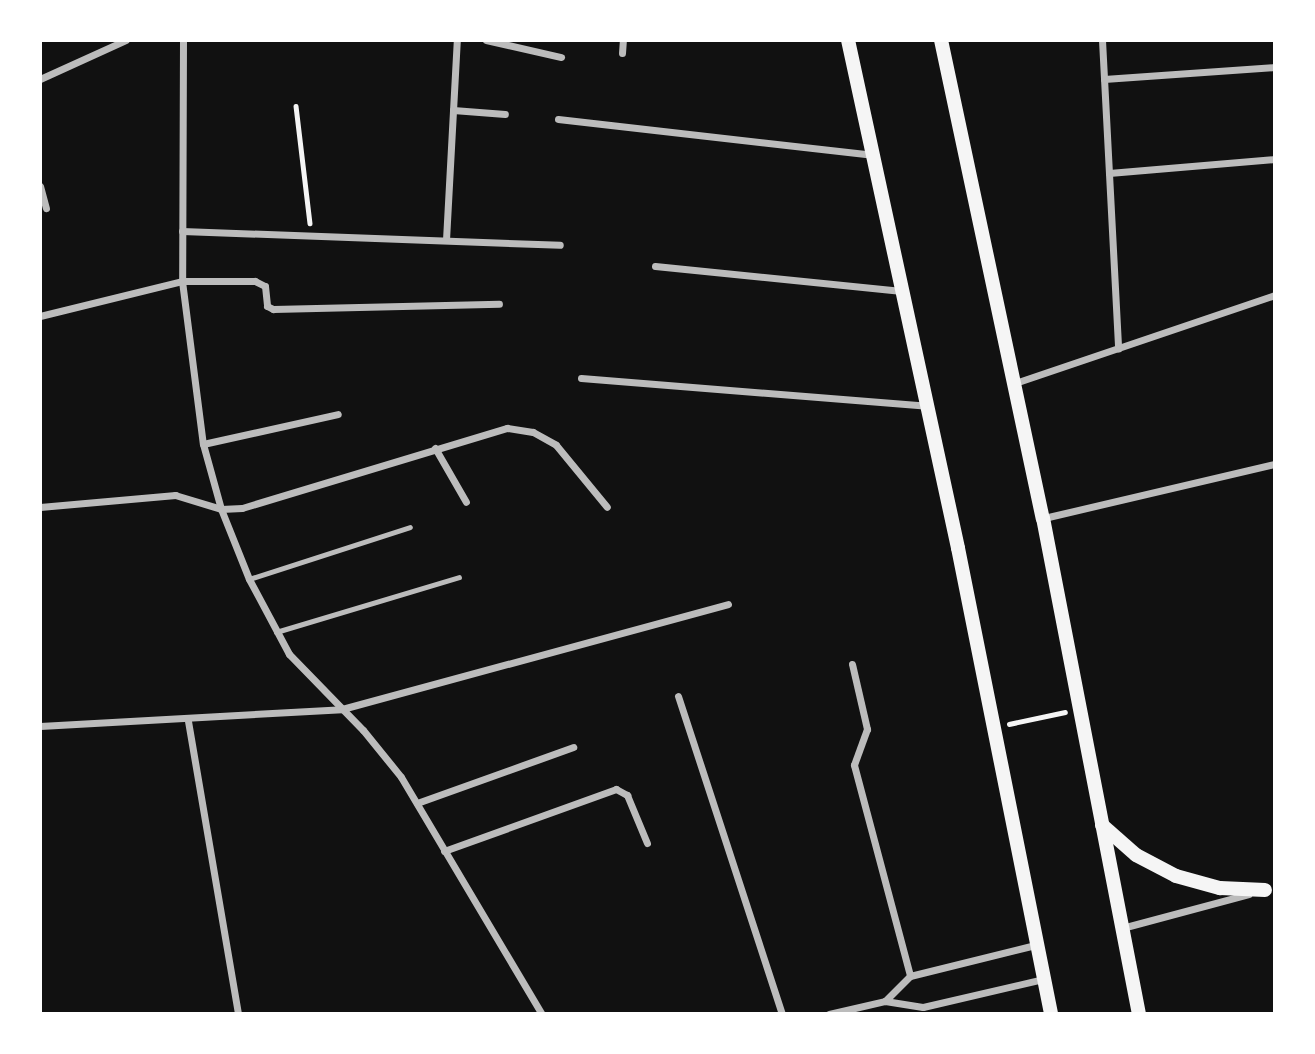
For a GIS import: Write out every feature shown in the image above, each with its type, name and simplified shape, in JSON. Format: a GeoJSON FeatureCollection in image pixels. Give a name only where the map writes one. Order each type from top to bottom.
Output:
{"type":"FeatureCollection","features":[{"type":"Feature","properties":{"kind":"main road"},"geometry":{"type":"LineString","coordinates":[[848,40],[928,406],[1051,1014]]}},
{"type":"Feature","properties":{"kind":"main road"},"geometry":{"type":"LineString","coordinates":[[941,40],[1043,518],[1139,1014]]}},
{"type":"Feature","properties":{"kind":"main road"},"geometry":{"type":"LineString","coordinates":[[1102,825],[1136,855],[1176,876],[1220,888],[1270,889]]}},
{"type":"Feature","properties":{"kind":"street"},"geometry":{"type":"LineString","coordinates":[[40,79],[126,40]]}},
{"type":"Feature","properties":{"kind":"street"},"geometry":{"type":"LineString","coordinates":[[183,40],[182,281],[203,444],[221,509],[249,579],[275,632],[304,675],[342,709],[383,753],[417,803],[542,1014]]}},
{"type":"Feature","properties":{"kind":"street"},"geometry":{"type":"LineString","coordinates":[[446,240],[457,40]]}},
{"type":"Feature","properties":{"kind":"street"},"geometry":{"type":"LineString","coordinates":[[486,40],[561,57]]}},
{"type":"Feature","properties":{"kind":"street"},"geometry":{"type":"LineString","coordinates":[[622,53],[623,40]]}},
{"type":"Feature","properties":{"kind":"street"},"geometry":{"type":"LineString","coordinates":[[1102,40],[1118,349]]}},
{"type":"Feature","properties":{"kind":"street"},"geometry":{"type":"LineString","coordinates":[[1104,79],[1275,67]]}},
{"type":"Feature","properties":{"kind":"street"},"geometry":{"type":"LineString","coordinates":[[453,110],[505,114]]}},
{"type":"Feature","properties":{"kind":"street"},"geometry":{"type":"LineString","coordinates":[[558,119],[873,155]]}},
{"type":"Feature","properties":{"kind":"street"},"geometry":{"type":"LineString","coordinates":[[1109,173],[1275,159]]}},
{"type":"Feature","properties":{"kind":"street"},"geometry":{"type":"LineString","coordinates":[[40,186],[46,208]]}},
{"type":"Feature","properties":{"kind":"street"},"geometry":{"type":"LineString","coordinates":[[182,231],[560,245]]}},
{"type":"Feature","properties":{"kind":"street"},"geometry":{"type":"LineString","coordinates":[[655,266],[902,290]]}},
{"type":"Feature","properties":{"kind":"street"},"geometry":{"type":"LineString","coordinates":[[40,316],[182,281],[256,281],[265,286],[267,306],[272,309],[499,304]]}},
{"type":"Feature","properties":{"kind":"street"},"geometry":{"type":"LineString","coordinates":[[1015,383],[1275,295]]}},
{"type":"Feature","properties":{"kind":"street"},"geometry":{"type":"LineString","coordinates":[[581,378],[928,406]]}},
{"type":"Feature","properties":{"kind":"street"},"geometry":{"type":"LineString","coordinates":[[203,444],[338,415]]}},
{"type":"Feature","properties":{"kind":"street"},"geometry":{"type":"LineString","coordinates":[[40,508],[175,495],[221,509],[252,505],[494,430],[533,432],[556,445],[607,507]]}},
{"type":"Feature","properties":{"kind":"street"},"geometry":{"type":"LineString","coordinates":[[435,448],[466,502]]}},
{"type":"Feature","properties":{"kind":"street"},"geometry":{"type":"LineString","coordinates":[[1043,518],[1275,464]]}},
{"type":"Feature","properties":{"kind":"street"},"geometry":{"type":"LineString","coordinates":[[40,726],[188,721],[342,709],[728,604]]}},
{"type":"Feature","properties":{"kind":"street"},"geometry":{"type":"LineString","coordinates":[[852,664],[867,729],[854,765],[910,976]]}},
{"type":"Feature","properties":{"kind":"street"},"geometry":{"type":"LineString","coordinates":[[678,696],[782,1014]]}},
{"type":"Feature","properties":{"kind":"street"},"geometry":{"type":"LineString","coordinates":[[188,721],[238,1014]]}},
{"type":"Feature","properties":{"kind":"street"},"geometry":{"type":"LineString","coordinates":[[417,803],[573,747]]}},
{"type":"Feature","properties":{"kind":"street"},"geometry":{"type":"LineString","coordinates":[[444,851],[616,789],[627,795],[647,843]]}},
{"type":"Feature","properties":{"kind":"street"},"geometry":{"type":"LineString","coordinates":[[1122,928],[1270,889]]}},
{"type":"Feature","properties":{"kind":"street"},"geometry":{"type":"LineString","coordinates":[[829,1014],[861,1010],[885,1001],[910,976],[1035,945]]}},
{"type":"Feature","properties":{"kind":"street"},"geometry":{"type":"LineString","coordinates":[[885,1001],[923,1007],[1043,979]]}},
{"type":"Feature","properties":{"kind":"lane"},"geometry":{"type":"LineString","coordinates":[[249,579],[410,527]]}},
{"type":"Feature","properties":{"kind":"lane"},"geometry":{"type":"LineString","coordinates":[[275,632],[459,577]]}},
{"type":"Feature","properties":{"kind":"path"},"geometry":{"type":"LineString","coordinates":[[296,106],[312,234]]}},
{"type":"Feature","properties":{"kind":"path"},"geometry":{"type":"LineString","coordinates":[[993,728],[1079,708]]}}]}
